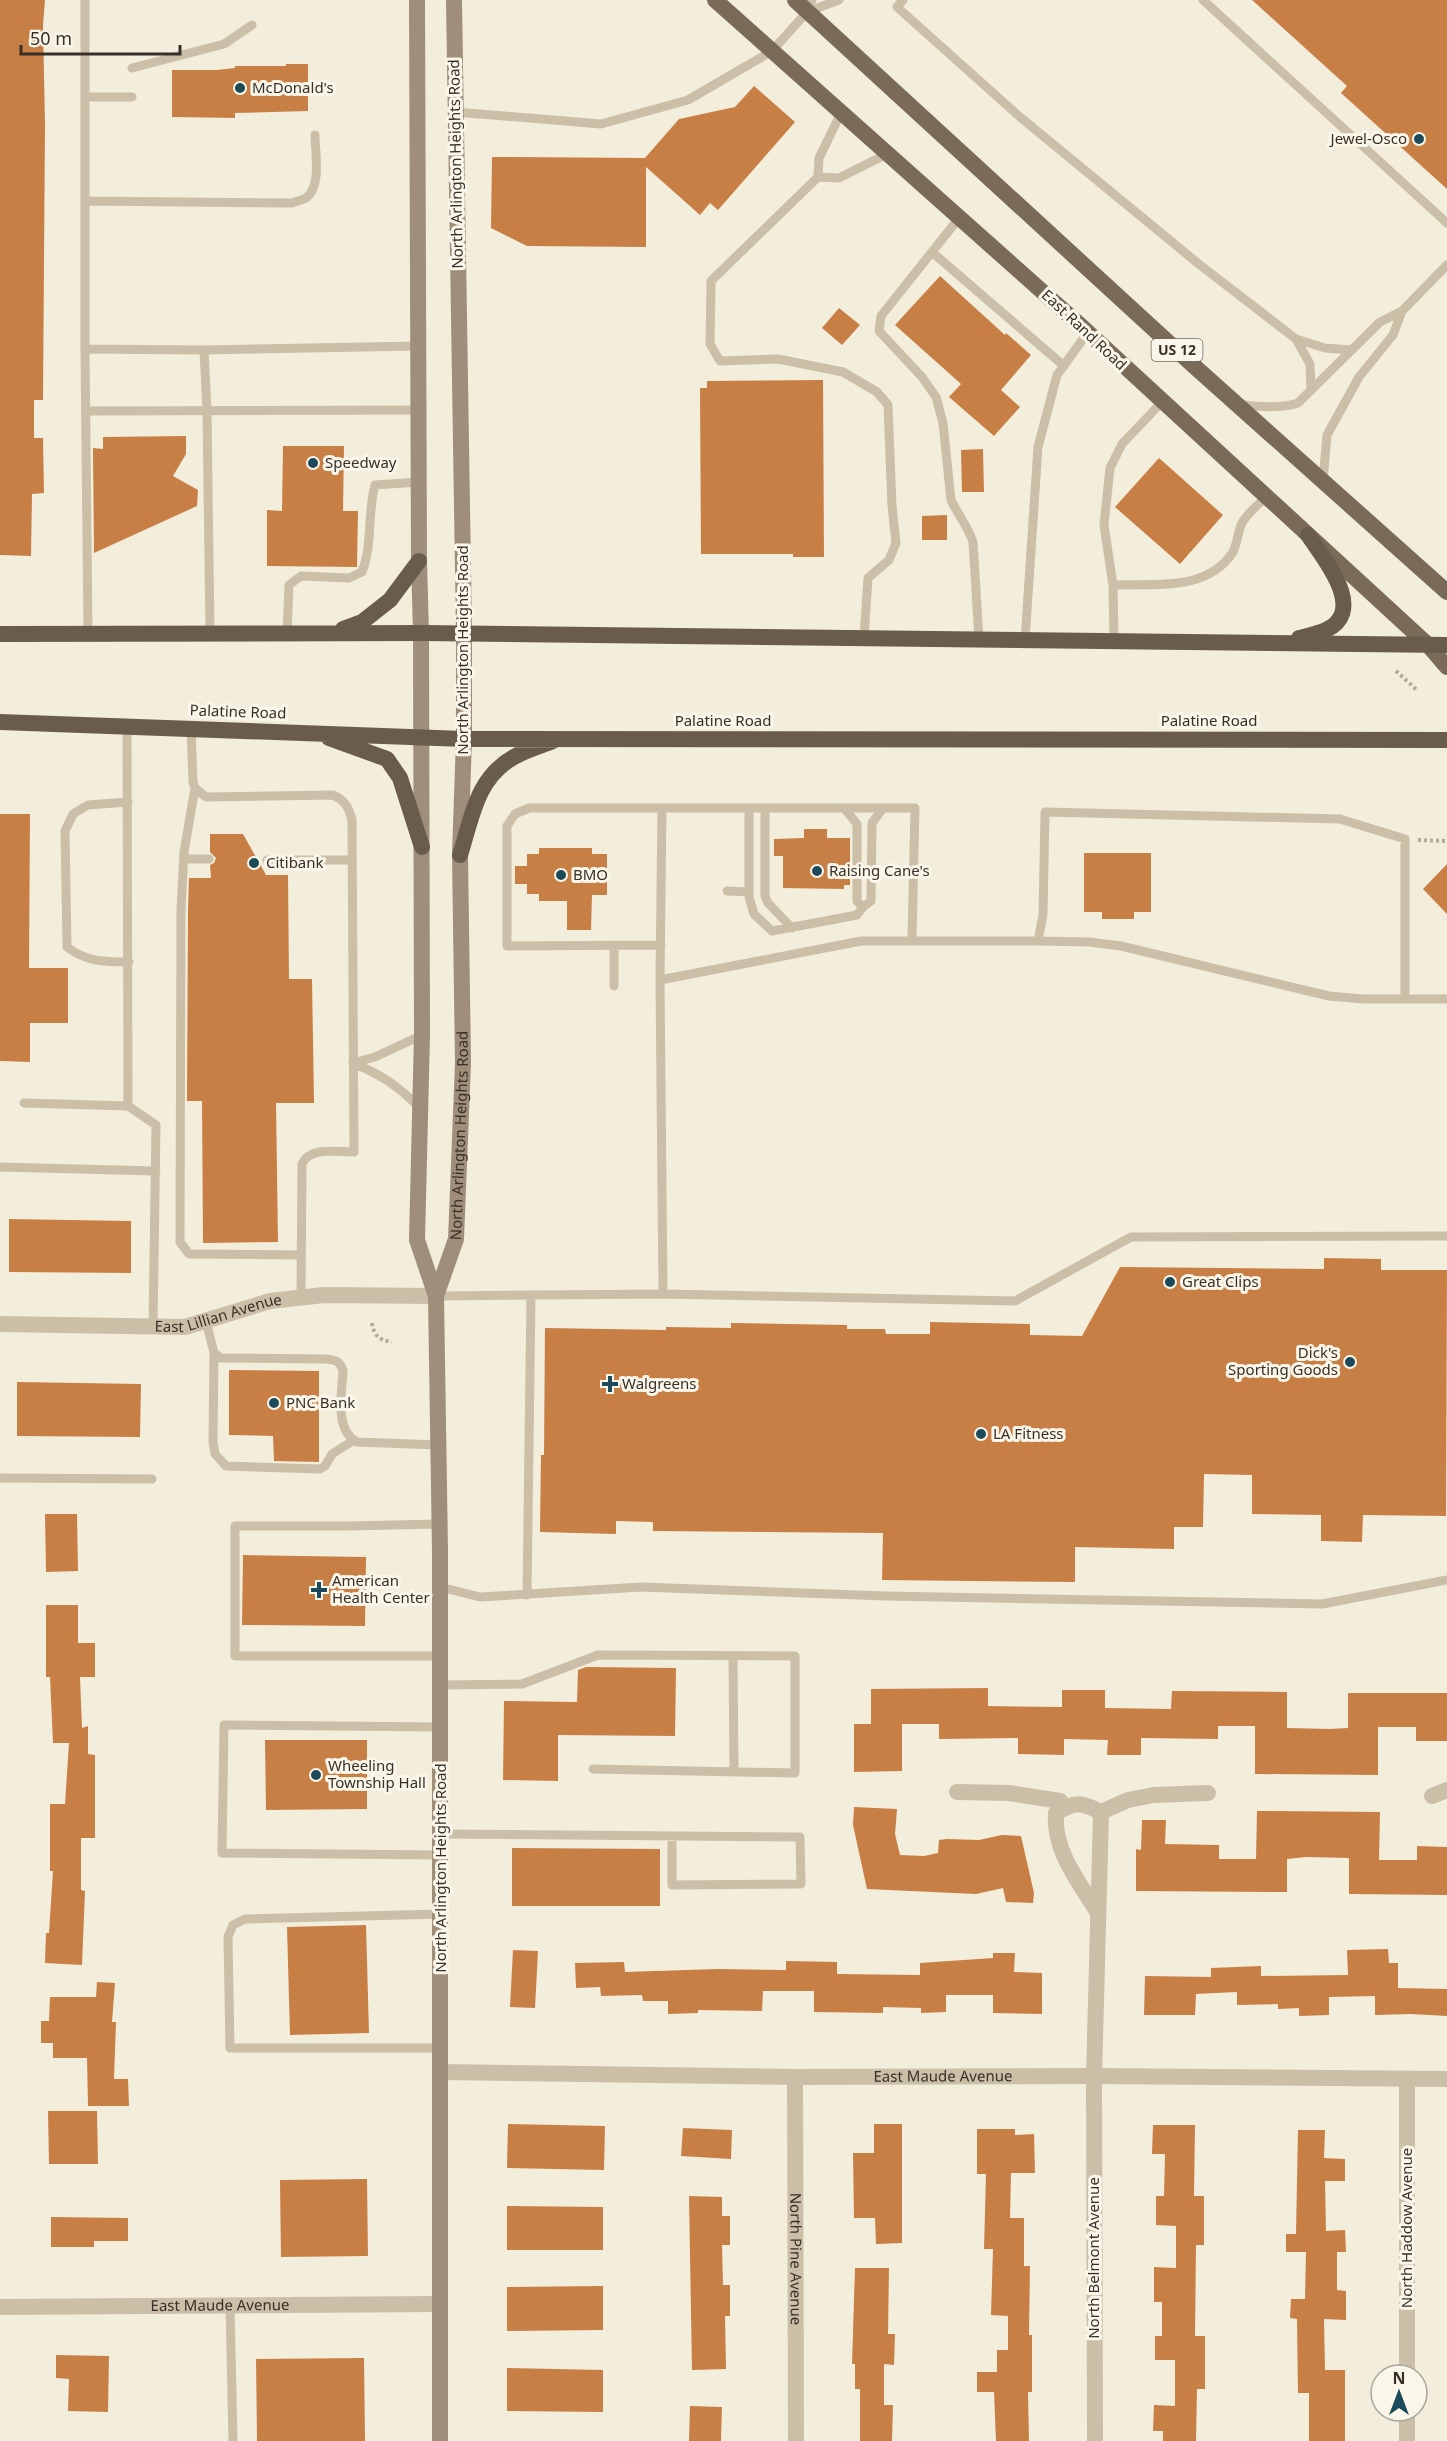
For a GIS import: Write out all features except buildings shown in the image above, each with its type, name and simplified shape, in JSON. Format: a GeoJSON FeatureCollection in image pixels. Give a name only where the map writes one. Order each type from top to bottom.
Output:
{"type":"FeatureCollection","features":[{"type":"Feature","properties":{"kind":"highway"},"geometry":{"type":"LineString","coordinates":[[1282,644],[1325,630],[1337,622],[1342,607],[1340,583],[1308,535]]}},
{"type":"Feature","properties":{"kind":"highway"},"geometry":{"type":"LineString","coordinates":[[335,633],[362,622],[390,600],[419,561]]}},
{"type":"Feature","properties":{"kind":"highway"},"geometry":{"type":"LineString","coordinates":[[0,634],[464,633],[1447,645]]}},
{"type":"Feature","properties":{"kind":"highway","name":"Palatine Road"},"geometry":{"type":"LineString","coordinates":[[0,722],[464,739],[1447,740]]}},
{"type":"Feature","properties":{"kind":"highway"},"geometry":{"type":"LineString","coordinates":[[314,733],[387,759],[400,778],[422,847]]}},
{"type":"Feature","properties":{"kind":"highway"},"geometry":{"type":"LineString","coordinates":[[460,855],[481,788],[496,770],[514,757],[560,738]]}},
{"type":"Feature","properties":{"kind":"main road","name":"North Arlington Heights Road"},"geometry":{"type":"LineString","coordinates":[[417,0],[419,561],[422,633],[422,1035],[417,1240],[436,1296],[441,1727],[440,2441]]}},
{"type":"Feature","properties":{"kind":"main road","name":"North Arlington Heights Road"},"geometry":{"type":"LineString","coordinates":[[436,1296],[456,1239],[463,1063],[460,855],[464,739],[464,633],[454,0]]}},
{"type":"Feature","properties":{"kind":"main road","name":"East Rand Road"},"geometry":{"type":"LineString","coordinates":[[715,0],[1088,332],[1428,645],[1447,667]]}},
{"type":"Feature","properties":{"kind":"main road","name":"US 12"},"geometry":{"type":"LineString","coordinates":[[805,4],[1238,405],[1447,592]]}},
{"type":"Feature","properties":{"kind":"street","name":"East Lillian Avenue"},"geometry":{"type":"LineString","coordinates":[[0,1324],[185,1327],[270,1301],[324,1295],[436,1296]]}},
{"type":"Feature","properties":{"kind":"street"},"geometry":{"type":"LineString","coordinates":[[957,1791],[992,1791],[1050,1799],[1060,1801],[1064,1808]]}},
{"type":"Feature","properties":{"kind":"street"},"geometry":{"type":"LineString","coordinates":[[1098,1913],[1063,1856],[1055,1829],[1056,1813],[1071,1804],[1083,1803],[1101,1812],[1128,1800],[1154,1795],[1208,1792]]}},
{"type":"Feature","properties":{"kind":"street","name":"North Belmont Avenue"},"geometry":{"type":"LineString","coordinates":[[1095,2441],[1094,2076],[1101,1812]]}},
{"type":"Feature","properties":{"kind":"street","name":"East Maude Avenue"},"geometry":{"type":"LineString","coordinates":[[441,2072],[795,2077],[1094,2076],[1447,2079]]}},
{"type":"Feature","properties":{"kind":"street","name":"North Pine Avenue"},"geometry":{"type":"LineString","coordinates":[[795,2077],[796,2441]]}},
{"type":"Feature","properties":{"kind":"street","name":"North Haddow Avenue"},"geometry":{"type":"LineString","coordinates":[[1407,2080],[1407,2363]]}},
{"type":"Feature","properties":{"kind":"street","name":"East Maude Avenue"},"geometry":{"type":"LineString","coordinates":[[0,2307],[441,2304]]}},
{"type":"Feature","properties":{"kind":"street"},"geometry":{"type":"LineString","coordinates":[[1407,2423],[1407,2441]]}},
{"type":"Feature","properties":{"kind":"lane"},"geometry":{"type":"LineString","coordinates":[[85,0],[88,634]]}},
{"type":"Feature","properties":{"kind":"lane"},"geometry":{"type":"LineString","coordinates":[[455,112],[601,124],[688,100],[772,51],[805,4],[839,0]]}},
{"type":"Feature","properties":{"kind":"lane"},"geometry":{"type":"LineString","coordinates":[[1203,0],[1447,223]]}},
{"type":"Feature","properties":{"kind":"lane"},"geometry":{"type":"LineString","coordinates":[[900,3],[1020,117],[1200,265],[1296,339],[1325,348],[1350,350]]}},
{"type":"Feature","properties":{"kind":"lane"},"geometry":{"type":"LineString","coordinates":[[132,68],[224,44],[252,25]]}},
{"type":"Feature","properties":{"kind":"lane"},"geometry":{"type":"LineString","coordinates":[[86,97],[132,97]]}},
{"type":"Feature","properties":{"kind":"lane"},"geometry":{"type":"LineString","coordinates":[[841,113],[819,158],[818,177],[711,281],[710,344],[720,361],[778,359],[843,372],[877,392],[888,405],[892,506],[896,543],[889,560],[868,578],[864,638]]}},
{"type":"Feature","properties":{"kind":"lane"},"geometry":{"type":"LineString","coordinates":[[86,201],[292,203],[306,198],[313,190],[315,135]]}},
{"type":"Feature","properties":{"kind":"lane"},"geometry":{"type":"LineString","coordinates":[[818,177],[839,178],[887,153]]}},
{"type":"Feature","properties":{"kind":"lane"},"geometry":{"type":"LineString","coordinates":[[959,218],[882,316],[879,331],[929,386],[940,409],[951,500],[969,529],[973,542],[979,640]]}},
{"type":"Feature","properties":{"kind":"lane"},"geometry":{"type":"LineString","coordinates":[[932,252],[1064,366]]}},
{"type":"Feature","properties":{"kind":"lane"},"geometry":{"type":"LineString","coordinates":[[1238,405],[1288,406],[1305,397],[1380,322],[1402,311],[1447,265]]}},
{"type":"Feature","properties":{"kind":"lane"},"geometry":{"type":"LineString","coordinates":[[1323,481],[1327,435],[1359,377],[1393,335],[1402,311]]}},
{"type":"Feature","properties":{"kind":"lane"},"geometry":{"type":"LineString","coordinates":[[1025,640],[1038,447],[1057,375],[1088,332]]}},
{"type":"Feature","properties":{"kind":"lane"},"geometry":{"type":"LineString","coordinates":[[1296,339],[1310,364],[1311,390]]}},
{"type":"Feature","properties":{"kind":"lane"},"geometry":{"type":"LineString","coordinates":[[85,349],[204,350],[419,346]]}},
{"type":"Feature","properties":{"kind":"lane"},"geometry":{"type":"LineString","coordinates":[[204,350],[210,633]]}},
{"type":"Feature","properties":{"kind":"lane"},"geometry":{"type":"LineString","coordinates":[[1114,641],[1113,585],[1104,525],[1110,468],[1122,444],[1162,402]]}},
{"type":"Feature","properties":{"kind":"lane"},"geometry":{"type":"LineString","coordinates":[[86,411],[420,410]]}},
{"type":"Feature","properties":{"kind":"lane"},"geometry":{"type":"LineString","coordinates":[[287,633],[289,585],[301,576],[349,578],[362,572],[367,558],[370,503],[375,485],[419,482]]}},
{"type":"Feature","properties":{"kind":"lane"},"geometry":{"type":"LineString","coordinates":[[1113,585],[1180,582],[1203,579],[1216,572],[1234,550],[1242,522],[1266,497]]}},
{"type":"Feature","properties":{"kind":"lane"},"geometry":{"type":"LineString","coordinates":[[127,727],[128,1106]]}},
{"type":"Feature","properties":{"kind":"lane"},"geometry":{"type":"LineString","coordinates":[[191,729],[195,788],[184,859],[181,910],[180,1242],[189,1254],[302,1255]]}},
{"type":"Feature","properties":{"kind":"lane"},"geometry":{"type":"LineString","coordinates":[[195,788],[206,796],[333,795],[341,798],[350,811],[352,820],[354,1152],[315,1152],[304,1158],[302,1164],[302,1298]]}},
{"type":"Feature","properties":{"kind":"lane"},"geometry":{"type":"LineString","coordinates":[[128,802],[88,805],[73,814],[65,831],[67,947],[78,956],[102,962],[129,962]]}},
{"type":"Feature","properties":{"kind":"lane"},"geometry":{"type":"LineString","coordinates":[[661,945],[507,946],[507,826],[515,814],[529,807],[915,808],[912,940]]}},
{"type":"Feature","properties":{"kind":"lane"},"geometry":{"type":"LineString","coordinates":[[662,808],[660,980],[663,1294]]}},
{"type":"Feature","properties":{"kind":"lane"},"geometry":{"type":"LineString","coordinates":[[749,808],[749,892],[754,914],[772,931],[857,915],[871,901],[872,823],[883,808]]}},
{"type":"Feature","properties":{"kind":"lane"},"geometry":{"type":"LineString","coordinates":[[765,808],[765,896],[768,903],[792,928]]}},
{"type":"Feature","properties":{"kind":"lane"},"geometry":{"type":"LineString","coordinates":[[844,808],[857,824],[857,901],[863,907]]}},
{"type":"Feature","properties":{"kind":"lane"},"geometry":{"type":"LineString","coordinates":[[1038,941],[1043,915],[1045,812],[1340,819],[1405,839],[1406,999]]}},
{"type":"Feature","properties":{"kind":"lane"},"geometry":{"type":"LineString","coordinates":[[184,859],[209,859]]}},
{"type":"Feature","properties":{"kind":"lane"},"geometry":{"type":"LineString","coordinates":[[267,860],[352,860]]}},
{"type":"Feature","properties":{"kind":"lane"},"geometry":{"type":"LineString","coordinates":[[727,891],[749,892]]}},
{"type":"Feature","properties":{"kind":"lane"},"geometry":{"type":"LineString","coordinates":[[660,980],[861,940],[1089,942],[1121,946],[1329,996],[1363,999],[1447,999]]}},
{"type":"Feature","properties":{"kind":"lane"},"geometry":{"type":"LineString","coordinates":[[614,946],[614,986]]}},
{"type":"Feature","properties":{"kind":"lane"},"geometry":{"type":"LineString","coordinates":[[353,1063],[375,1057],[422,1035]]}},
{"type":"Feature","properties":{"kind":"lane"},"geometry":{"type":"LineString","coordinates":[[353,1063],[377,1073],[396,1085],[420,1108]]}},
{"type":"Feature","properties":{"kind":"lane"},"geometry":{"type":"LineString","coordinates":[[24,1103],[128,1106],[156,1125],[153,1326]]}},
{"type":"Feature","properties":{"kind":"lane"},"geometry":{"type":"LineString","coordinates":[[0,1167],[156,1170]]}},
{"type":"Feature","properties":{"kind":"lane"},"geometry":{"type":"LineString","coordinates":[[436,1296],[663,1294],[1015,1301],[1131,1237],[1447,1236]]}},
{"type":"Feature","properties":{"kind":"lane"},"geometry":{"type":"LineString","coordinates":[[527,1594],[531,1295]]}},
{"type":"Feature","properties":{"kind":"lane"},"geometry":{"type":"LineString","coordinates":[[206,1321],[214,1353],[213,1442],[215,1454],[226,1466],[320,1469],[325,1466],[332,1454],[354,1440],[438,1445]]}},
{"type":"Feature","properties":{"kind":"lane"},"geometry":{"type":"LineString","coordinates":[[214,1353],[221,1358],[335,1360],[341,1364],[343,1371],[342,1425],[345,1432],[354,1440]]}},
{"type":"Feature","properties":{"kind":"lane"},"geometry":{"type":"LineString","coordinates":[[0,1478],[152,1479]]}},
{"type":"Feature","properties":{"kind":"lane"},"geometry":{"type":"LineString","coordinates":[[440,1524],[236,1526],[235,1656],[440,1656]]}},
{"type":"Feature","properties":{"kind":"lane"},"geometry":{"type":"LineString","coordinates":[[440,1587],[480,1597],[641,1587],[898,1597],[1322,1604],[1447,1580]]}},
{"type":"Feature","properties":{"kind":"lane"},"geometry":{"type":"LineString","coordinates":[[440,1685],[522,1684],[598,1654],[795,1656],[795,1773],[594,1769]]}},
{"type":"Feature","properties":{"kind":"lane"},"geometry":{"type":"LineString","coordinates":[[733,1656],[734,1772]]}},
{"type":"Feature","properties":{"kind":"lane"},"geometry":{"type":"LineString","coordinates":[[441,1727],[224,1725],[222,1853],[441,1855]]}},
{"type":"Feature","properties":{"kind":"lane"},"geometry":{"type":"LineString","coordinates":[[441,1834],[800,1837],[801,1884],[672,1885],[672,1836]]}},
{"type":"Feature","properties":{"kind":"lane"},"geometry":{"type":"LineString","coordinates":[[441,1914],[245,1918],[233,1925],[228,1937],[230,2048],[441,2048]]}},
{"type":"Feature","properties":{"kind":"lane"},"geometry":{"type":"LineString","coordinates":[[230,2305],[233,2441]]}},
{"type":"Feature","properties":{"kind":"path"},"geometry":{"type":"LineString","coordinates":[[1396,671],[1418,692]]}},
{"type":"Feature","properties":{"kind":"path"},"geometry":{"type":"LineString","coordinates":[[1405,839],[1447,841]]}},
{"type":"Feature","properties":{"kind":"path"},"geometry":{"type":"LineString","coordinates":[[372,1323],[374,1333],[378,1338],[392,1342]]}},
{"type":"Feature","properties":{"kind":"place","name":"McDonald's"},"geometry":{"type":"Point","coordinates":[240,88]}},
{"type":"Feature","properties":{"kind":"place","name":"Jewel-Osco"},"geometry":{"type":"Point","coordinates":[1419,139]}},
{"type":"Feature","properties":{"kind":"place","name":"Speedway"},"geometry":{"type":"Point","coordinates":[313,463]}},
{"type":"Feature","properties":{"kind":"place","name":"Citibank"},"geometry":{"type":"Point","coordinates":[254,863]}},
{"type":"Feature","properties":{"kind":"place","name":"Raising Cane's"},"geometry":{"type":"Point","coordinates":[817,871]}},
{"type":"Feature","properties":{"kind":"place","name":"BMO"},"geometry":{"type":"Point","coordinates":[561,875]}},
{"type":"Feature","properties":{"kind":"place","name":"Great Clips"},"geometry":{"type":"Point","coordinates":[1170,1282]}},
{"type":"Feature","properties":{"kind":"place","name":"Dick's Sporting Goods"},"geometry":{"type":"Point","coordinates":[1350,1362]}},
{"type":"Feature","properties":{"kind":"place","name":"Walgreens"},"geometry":{"type":"Point","coordinates":[610,1384]}},
{"type":"Feature","properties":{"kind":"place","name":"PNC Bank"},"geometry":{"type":"Point","coordinates":[274,1403]}},
{"type":"Feature","properties":{"kind":"place","name":"LA Fitness"},"geometry":{"type":"Point","coordinates":[981,1434]}},
{"type":"Feature","properties":{"kind":"place","name":"American Health Center"},"geometry":{"type":"Point","coordinates":[319,1590]}},
{"type":"Feature","properties":{"kind":"place","name":"Wheeling Township Hall"},"geometry":{"type":"Point","coordinates":[316,1775]}}]}
